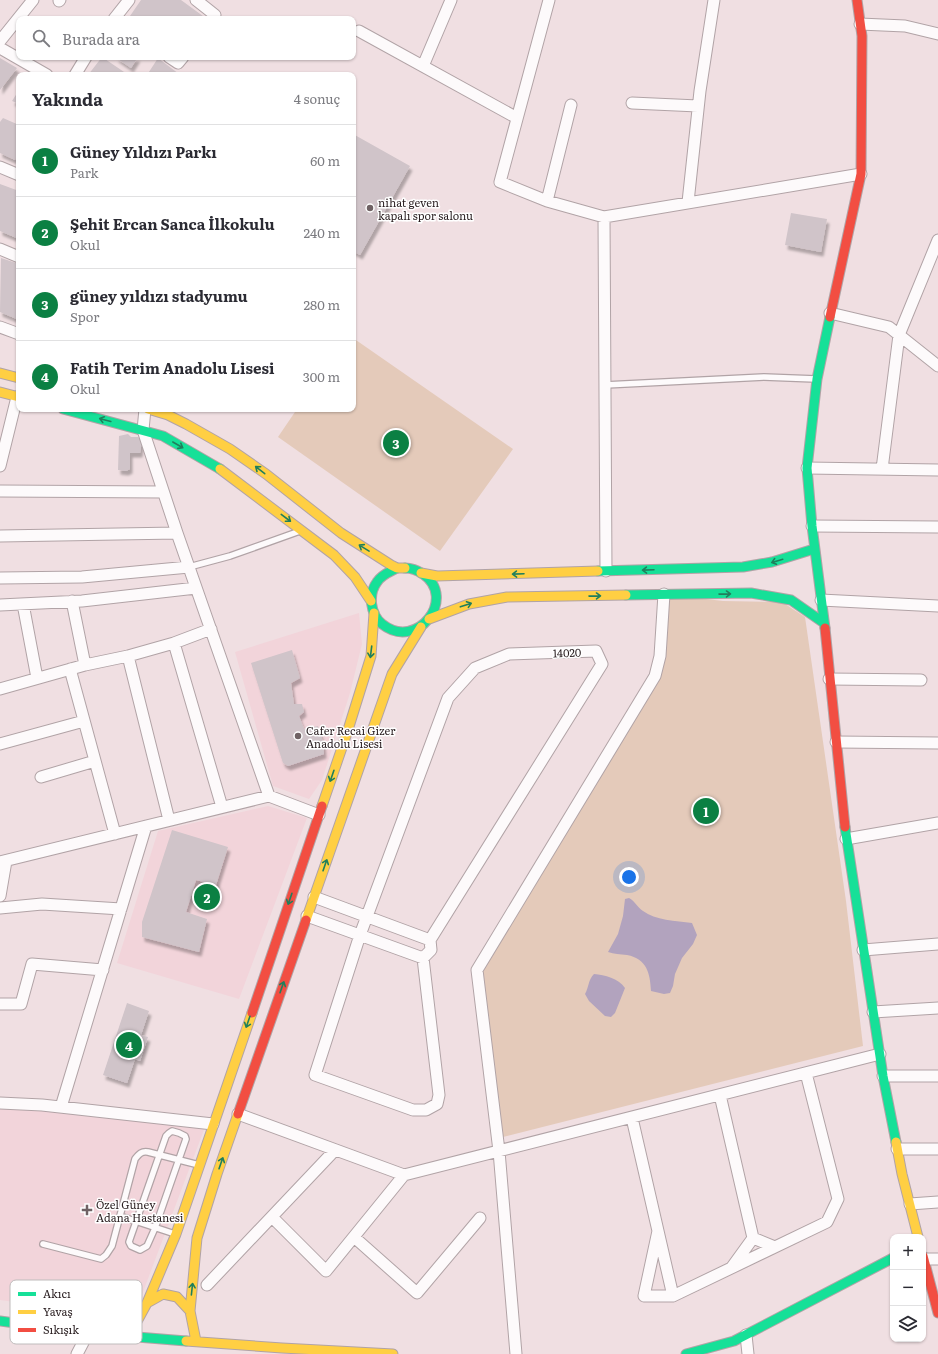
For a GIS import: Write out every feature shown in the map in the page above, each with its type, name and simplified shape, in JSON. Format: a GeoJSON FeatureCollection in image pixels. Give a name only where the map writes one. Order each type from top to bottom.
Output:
{"type":"FeatureCollection","features":[{"type":"Feature","properties":{"kind":"main road"},"geometry":{"type":"LineString","coordinates":[[857,0],[862,36],[861,174],[816,379],[807,468],[814,549],[824,623],[846,839],[883,1076],[897,1150],[917,1234]]}},
{"type":"Feature","properties":{"kind":"main road"},"geometry":{"type":"LineString","coordinates":[[0,373],[16,377]]}},
{"type":"Feature","properties":{"kind":"main road"},"geometry":{"type":"LineString","coordinates":[[0,392],[16,396]]}},
{"type":"Feature","properties":{"kind":"main road"},"geometry":{"type":"LineString","coordinates":[[74,412],[163,436],[223,471],[334,555],[355,577],[371,601],[374,613],[380,623],[389,629],[400,632],[411,631],[421,627],[430,620],[469,604],[507,597],[664,594],[751,593],[790,600],[824,623]]}},
{"type":"Feature","properties":{"kind":"main road"},"geometry":{"type":"LineString","coordinates":[[164,412],[201,431],[256,466],[341,533],[397,568]]}},
{"type":"Feature","properties":{"kind":"main road"},"geometry":{"type":"LineString","coordinates":[[421,573],[437,576],[743,567],[772,562],[814,549]]}},
{"type":"Feature","properties":{"kind":"main road"},"geometry":{"type":"LineString","coordinates":[[371,601],[373,590],[378,580],[387,572],[397,568],[411,568],[430,580],[433,587],[436,598],[435,610],[430,620]]}},
{"type":"Feature","properties":{"kind":"main road"},"geometry":{"type":"LineString","coordinates":[[142,1312],[176,1234],[347,733],[371,656],[374,613]]}},
{"type":"Feature","properties":{"kind":"main road"},"geometry":{"type":"LineString","coordinates":[[190,1311],[197,1238],[217,1174],[392,674],[421,627]]}},
{"type":"Feature","properties":{"kind":"main road"},"geometry":{"type":"LineString","coordinates":[[686,1354],[734,1341],[890,1260]]}},
{"type":"Feature","properties":{"kind":"main road"},"geometry":{"type":"LineString","coordinates":[[926,1268],[938,1313]]}},
{"type":"Feature","properties":{"kind":"main road"},"geometry":{"type":"LineString","coordinates":[[147,1303],[163,1294],[177,1297],[190,1311],[201,1342]]}},
{"type":"Feature","properties":{"kind":"main road"},"geometry":{"type":"LineString","coordinates":[[0,1321],[10,1322]]}},
{"type":"Feature","properties":{"kind":"main road"},"geometry":{"type":"LineString","coordinates":[[142,1337],[282,1348],[393,1354]]}},
{"type":"Feature","properties":{"kind":"street"},"geometry":{"type":"LineString","coordinates":[[20,16],[33,0]]}},
{"type":"Feature","properties":{"kind":"street"},"geometry":{"type":"LineString","coordinates":[[118,16],[129,0]]}},
{"type":"Feature","properties":{"kind":"street"},"geometry":{"type":"LineString","coordinates":[[196,0],[215,15],[214,16]]}},
{"type":"Feature","properties":{"kind":"street"},"geometry":{"type":"LineString","coordinates":[[423,66],[451,0]]}},
{"type":"Feature","properties":{"kind":"street"},"geometry":{"type":"LineString","coordinates":[[549,0],[500,182],[547,201],[604,217],[861,174]]}},
{"type":"Feature","properties":{"kind":"street"},"geometry":{"type":"LineString","coordinates":[[688,202],[698,106],[714,0]]}},
{"type":"Feature","properties":{"kind":"street"},"geometry":{"type":"LineString","coordinates":[[0,41],[16,21]]}},
{"type":"Feature","properties":{"kind":"street"},"geometry":{"type":"LineString","coordinates":[[860,24],[905,26],[938,34]]}},
{"type":"Feature","properties":{"kind":"street"},"geometry":{"type":"LineString","coordinates":[[359,31],[517,118]]}},
{"type":"Feature","properties":{"kind":"street"},"geometry":{"type":"LineString","coordinates":[[0,48],[16,57]]}},
{"type":"Feature","properties":{"kind":"street"},"geometry":{"type":"LineString","coordinates":[[21,60],[42,72]]}},
{"type":"Feature","properties":{"kind":"street"},"geometry":{"type":"LineString","coordinates":[[77,72],[84,60]]}},
{"type":"Feature","properties":{"kind":"street"},"geometry":{"type":"LineString","coordinates":[[173,60],[178,64],[181,60]]}},
{"type":"Feature","properties":{"kind":"street"},"geometry":{"type":"LineString","coordinates":[[632,103],[698,106]]}},
{"type":"Feature","properties":{"kind":"street"},"geometry":{"type":"LineString","coordinates":[[547,201],[571,105]]}},
{"type":"Feature","properties":{"kind":"street"},"geometry":{"type":"LineString","coordinates":[[0,167],[16,174]]}},
{"type":"Feature","properties":{"kind":"street"},"geometry":{"type":"LineString","coordinates":[[604,217],[606,571]]}},
{"type":"Feature","properties":{"kind":"street"},"geometry":{"type":"LineString","coordinates":[[882,469],[899,335],[938,240]]}},
{"type":"Feature","properties":{"kind":"street"},"geometry":{"type":"LineString","coordinates":[[0,249],[16,256]]}},
{"type":"Feature","properties":{"kind":"street"},"geometry":{"type":"LineString","coordinates":[[830,313],[889,327],[938,366]]}},
{"type":"Feature","properties":{"kind":"street"},"geometry":{"type":"LineString","coordinates":[[0,327],[16,333]]}},
{"type":"Feature","properties":{"kind":"street"},"geometry":{"type":"LineString","coordinates":[[0,466],[16,405]]}},
{"type":"Feature","properties":{"kind":"street"},"geometry":{"type":"LineString","coordinates":[[145,412],[143,430],[163,492],[270,796]]}},
{"type":"Feature","properties":{"kind":"street"},"geometry":{"type":"LineString","coordinates":[[807,468],[938,470]]}},
{"type":"Feature","properties":{"kind":"street"},"geometry":{"type":"LineString","coordinates":[[0,491],[163,492]]}},
{"type":"Feature","properties":{"kind":"street"},"geometry":{"type":"LineString","coordinates":[[812,526],[938,527]]}},
{"type":"Feature","properties":{"kind":"street"},"geometry":{"type":"LineString","coordinates":[[0,536],[177,532]]}},
{"type":"Feature","properties":{"kind":"street"},"geometry":{"type":"LineString","coordinates":[[0,578],[82,577],[189,567]]}},
{"type":"Feature","properties":{"kind":"street"},"geometry":{"type":"LineString","coordinates":[[0,605],[72,601],[196,588]]}},
{"type":"Feature","properties":{"kind":"street"},"geometry":{"type":"LineString","coordinates":[[516,1354],[499,1151],[477,970],[655,676],[660,656],[664,594]]}},
{"type":"Feature","properties":{"kind":"street"},"geometry":{"type":"LineString","coordinates":[[821,600],[938,606]]}},
{"type":"Feature","properties":{"kind":"street"},"geometry":{"type":"LineString","coordinates":[[72,601],[85,665]]}},
{"type":"Feature","properties":{"kind":"street"},"geometry":{"type":"LineString","coordinates":[[23,604],[37,678]]}},
{"type":"Feature","properties":{"kind":"street"},"geometry":{"type":"LineString","coordinates":[[0,689],[85,665],[128,656],[174,643],[211,629]]}},
{"type":"Feature","properties":{"kind":"street"},"geometry":{"type":"LineString","coordinates":[[174,643],[222,807]]}},
{"type":"Feature","properties":{"kind":"street","name":"14020"},"geometry":{"type":"LineString","coordinates":[[368,917],[448,698],[475,668],[509,654],[596,651],[602,664],[430,940]]}},
{"type":"Feature","properties":{"kind":"street"},"geometry":{"type":"LineString","coordinates":[[128,656],[169,820]]}},
{"type":"Feature","properties":{"kind":"street"},"geometry":{"type":"LineString","coordinates":[[70,669],[115,834]]}},
{"type":"Feature","properties":{"kind":"street"},"geometry":{"type":"LineString","coordinates":[[829,679],[921,680]]}},
{"type":"Feature","properties":{"kind":"street"},"geometry":{"type":"LineString","coordinates":[[0,744],[84,721]]}},
{"type":"Feature","properties":{"kind":"street"},"geometry":{"type":"LineString","coordinates":[[836,742],[938,743]]}},
{"type":"Feature","properties":{"kind":"street"},"geometry":{"type":"LineString","coordinates":[[41,778],[95,761]]}},
{"type":"Feature","properties":{"kind":"street"},"geometry":{"type":"LineString","coordinates":[[0,896],[3,861],[270,796],[319,815]]}},
{"type":"Feature","properties":{"kind":"street"},"geometry":{"type":"LineString","coordinates":[[846,839],[938,823]]}},
{"type":"Feature","properties":{"kind":"street"},"geometry":{"type":"LineString","coordinates":[[61,1107],[146,826]]}},
{"type":"Feature","properties":{"kind":"street"},"geometry":{"type":"LineString","coordinates":[[314,897],[430,940],[431,950],[423,958]]}},
{"type":"Feature","properties":{"kind":"street"},"geometry":{"type":"LineString","coordinates":[[0,908],[42,904],[121,909]]}},
{"type":"Feature","properties":{"kind":"street"},"geometry":{"type":"LineString","coordinates":[[307,916],[423,958]]}},
{"type":"Feature","properties":{"kind":"street"},"geometry":{"type":"LineString","coordinates":[[368,917],[360,935],[315,1075],[413,1110],[426,1110],[437,1104],[439,1095],[423,958]]}},
{"type":"Feature","properties":{"kind":"street"},"geometry":{"type":"LineString","coordinates":[[863,950],[938,944]]}},
{"type":"Feature","properties":{"kind":"street"},"geometry":{"type":"LineString","coordinates":[[0,1004],[21,1004],[32,964],[103,970]]}},
{"type":"Feature","properties":{"kind":"street"},"geometry":{"type":"LineString","coordinates":[[873,1012],[938,1008]]}},
{"type":"Feature","properties":{"kind":"street"},"geometry":{"type":"LineString","coordinates":[[238,1114],[404,1175],[880,1054]]}},
{"type":"Feature","properties":{"kind":"street"},"geometry":{"type":"LineString","coordinates":[[658,1232],[644,1296],[673,1296],[827,1222],[838,1199],[806,1073]]}},
{"type":"Feature","properties":{"kind":"street"},"geometry":{"type":"LineString","coordinates":[[883,1076],[938,1076]]}},
{"type":"Feature","properties":{"kind":"street"},"geometry":{"type":"LineString","coordinates":[[720,1095],[753,1238],[732,1268]]}},
{"type":"Feature","properties":{"kind":"street"},"geometry":{"type":"LineString","coordinates":[[0,1103],[61,1107],[213,1124]]}},
{"type":"Feature","properties":{"kind":"street"},"geometry":{"type":"LineString","coordinates":[[632,1118],[673,1296]]}},
{"type":"Feature","properties":{"kind":"street"},"geometry":{"type":"LineString","coordinates":[[897,1150],[938,1149]]}},
{"type":"Feature","properties":{"kind":"street"},"geometry":{"type":"LineString","coordinates":[[207,1285],[335,1150]]}},
{"type":"Feature","properties":{"kind":"street"},"geometry":{"type":"LineString","coordinates":[[272,1217],[326,1271],[404,1175]]}},
{"type":"Feature","properties":{"kind":"street"},"geometry":{"type":"LineString","coordinates":[[910,1204],[938,1202]]}},
{"type":"Feature","properties":{"kind":"street"},"geometry":{"type":"LineString","coordinates":[[354,1237],[417,1294],[480,1218]]}},
{"type":"Feature","properties":{"kind":"street"},"geometry":{"type":"LineString","coordinates":[[753,1238],[775,1247]]}},
{"type":"Feature","properties":{"kind":"street"},"geometry":{"type":"LineString","coordinates":[[926,1258],[938,1259]]}},
{"type":"Feature","properties":{"kind":"street"},"geometry":{"type":"LineString","coordinates":[[746,1335],[748,1354]]}},
{"type":"Feature","properties":{"kind":"street"},"geometry":{"type":"LineString","coordinates":[[201,1342],[205,1354]]}},
{"type":"Feature","properties":{"kind":"street"},"geometry":{"type":"LineString","coordinates":[[77,1354],[82,1344]]}},
{"type":"Feature","properties":{"kind":"lane"},"geometry":{"type":"LineString","coordinates":[[605,385],[764,377],[816,379]]}},
{"type":"Feature","properties":{"kind":"lane"},"geometry":{"type":"LineString","coordinates":[[189,567],[230,556],[302,530]]}},
{"type":"Feature","properties":{"kind":"lane"},"geometry":{"type":"LineString","coordinates":[[172,1131],[185,1136],[186,1139],[155,1228],[147,1246],[140,1250],[131,1246],[129,1242],[160,1155],[166,1136],[172,1131]]}},
{"type":"Feature","properties":{"kind":"lane"},"geometry":{"type":"LineString","coordinates":[[43,1244],[101,1259],[106,1255],[112,1246],[135,1159],[140,1153],[144,1152],[160,1155],[199,1165]]}},
{"type":"Feature","properties":{"kind":"lane"},"geometry":{"type":"LineString","coordinates":[[120,1216],[176,1234]]}},
{"type":"Feature","properties":{"kind":"shaded area"},"geometry":{"type":"Polygon","coordinates":[[[356,340],[513,449],[440,551],[278,437],[295,412],[356,412],[356,340]]]}},
{"type":"Feature","properties":{"kind":"shaded area"},"geometry":{"type":"Polygon","coordinates":[[[664,594],[723,601],[782,602],[805,617],[846,901],[863,1046],[503,1137],[477,970],[651,692],[664,594]]]}},
{"type":"Feature","properties":{"kind":"shaded area","name":"Cafer Recai Gizer Anadolu Lisesi"},"geometry":{"type":"Polygon","coordinates":[[[359,613],[362,644],[350,693],[322,780],[309,799],[273,786],[235,652],[359,613]]]}},
{"type":"Feature","properties":{"kind":"shaded area"},"geometry":{"type":"Polygon","coordinates":[[[268,806],[307,818],[239,999],[117,963],[158,831],[268,806]]]}},
{"type":"Feature","properties":{"kind":"shaded area"},"geometry":{"type":"Polygon","coordinates":[[[629,898],[643,911],[653,916],[666,920],[692,923],[697,935],[693,944],[682,958],[675,974],[670,993],[664,994],[651,991],[650,978],[643,963],[639,960],[627,955],[608,952],[618,934],[623,916],[625,899],[629,898]]]}},
{"type":"Feature","properties":{"kind":"shaded area"},"geometry":{"type":"Polygon","coordinates":[[[594,974],[611,978],[619,982],[625,988],[615,1013],[611,1017],[605,1016],[589,1001],[585,994],[594,974]]]}},
{"type":"Feature","properties":{"kind":"shaded area","name":"Özel Güney Adana Hastanesi"},"geometry":{"type":"Polygon","coordinates":[[[0,1097],[208,1119],[142,1295],[142,1280],[10,1280],[10,1301],[0,1300],[0,1097]]]}},
{"type":"Feature","properties":{"kind":"building"},"geometry":{"type":"Polygon","coordinates":[[[141,0],[181,0],[203,16],[130,16],[141,0]]]}},
{"type":"Feature","properties":{"kind":"building"},"geometry":{"type":"Polygon","coordinates":[[[0,58],[17,68],[0,90],[0,58]]]}},
{"type":"Feature","properties":{"kind":"building"},"geometry":{"type":"Polygon","coordinates":[[[100,60],[106,60],[124,72],[90,72],[100,60]]]}},
{"type":"Feature","properties":{"kind":"building"},"geometry":{"type":"Polygon","coordinates":[[[119,60],[136,60],[131,68],[119,60]]]}},
{"type":"Feature","properties":{"kind":"building"},"geometry":{"type":"Polygon","coordinates":[[[157,60],[161,60],[176,72],[149,72],[157,60]]]}},
{"type":"Feature","properties":{"kind":"building"},"geometry":{"type":"Polygon","coordinates":[[[16,95],[16,103],[12,101],[16,95]]]}},
{"type":"Feature","properties":{"kind":"building"},"geometry":{"type":"Polygon","coordinates":[[[3,118],[16,124],[15,160],[0,153],[0,122],[3,118]]]}},
{"type":"Feature","properties":{"kind":"building","name":"nihat geven kapalı spor salonu"},"geometry":{"type":"Polygon","coordinates":[[[356,136],[410,166],[360,255],[356,253],[356,136]]]}},
{"type":"Feature","properties":{"kind":"building"},"geometry":{"type":"Polygon","coordinates":[[[0,184],[16,190],[16,238],[0,231],[0,184]]]}},
{"type":"Feature","properties":{"kind":"building"},"geometry":{"type":"Polygon","coordinates":[[[791,213],[827,219],[821,252],[785,245],[791,213]]]}},
{"type":"Feature","properties":{"kind":"building"},"geometry":{"type":"Polygon","coordinates":[[[1,258],[16,263],[16,319],[0,312],[1,258]]]}},
{"type":"Feature","properties":{"kind":"building"},"geometry":{"type":"Polygon","coordinates":[[[128,434],[131,437],[138,437],[142,440],[140,453],[130,453],[130,469],[126,471],[118,470],[119,436],[128,434]]]}},
{"type":"Feature","properties":{"kind":"building"},"geometry":{"type":"Polygon","coordinates":[[[292,650],[300,678],[291,683],[294,704],[302,704],[304,712],[299,716],[304,729],[318,726],[323,742],[324,754],[288,766],[283,763],[251,663],[292,650]]]}},
{"type":"Feature","properties":{"kind":"building"},"geometry":{"type":"Polygon","coordinates":[[[172,830],[228,847],[216,885],[196,880],[186,912],[207,919],[199,952],[142,937],[142,922],[172,830]]]}},
{"type":"Feature","properties":{"kind":"building"},"geometry":{"type":"Polygon","coordinates":[[[127,1003],[149,1011],[141,1035],[148,1037],[140,1061],[135,1059],[127,1083],[103,1075],[127,1003]]]}},
{"type":"Feature","properties":{"kind":"traffic: fast"},"geometry":{"type":"LineString","coordinates":[[825,628],[812,526],[807,468],[817,379],[830,317]]}},
{"type":"Feature","properties":{"kind":"traffic: fast"},"geometry":{"type":"LineString","coordinates":[[74,412],[163,436],[220,469]]}},
{"type":"Feature","properties":{"kind":"traffic: fast"},"geometry":{"type":"LineString","coordinates":[[598,571],[743,567],[772,562],[814,549]]}},
{"type":"Feature","properties":{"kind":"traffic: fast"},"geometry":{"type":"LineString","coordinates":[[397,568],[379,579],[372,592],[372,604],[375,615],[382,624],[395,631],[408,631],[420,627],[429,618],[435,608],[436,596],[433,584],[423,574],[419,571],[405,568]]}},
{"type":"Feature","properties":{"kind":"traffic: fast"},"geometry":{"type":"LineString","coordinates":[[626,595],[751,593],[791,600],[824,623]]}},
{"type":"Feature","properties":{"kind":"traffic: fast"},"geometry":{"type":"LineString","coordinates":[[845,827],[883,1076],[896,1142]]}},
{"type":"Feature","properties":{"kind":"traffic: fast"},"geometry":{"type":"LineString","coordinates":[[686,1354],[734,1341],[890,1260]]}},
{"type":"Feature","properties":{"kind":"traffic: fast"},"geometry":{"type":"LineString","coordinates":[[0,1321],[10,1322]]}},
{"type":"Feature","properties":{"kind":"traffic: fast"},"geometry":{"type":"LineString","coordinates":[[142,1337],[186,1341]]}},
{"type":"Feature","properties":{"kind":"traffic: slow"},"geometry":{"type":"LineString","coordinates":[[0,373],[16,377]]}},
{"type":"Feature","properties":{"kind":"traffic: slow"},"geometry":{"type":"LineString","coordinates":[[0,392],[16,396]]}},
{"type":"Feature","properties":{"kind":"traffic: slow"},"geometry":{"type":"LineString","coordinates":[[158,412],[186,424],[230,449],[266,474],[341,533],[391,565],[397,568],[405,568]]}},
{"type":"Feature","properties":{"kind":"traffic: slow"},"geometry":{"type":"LineString","coordinates":[[220,469],[334,555],[355,577],[371,601]]}},
{"type":"Feature","properties":{"kind":"traffic: slow"},"geometry":{"type":"LineString","coordinates":[[421,573],[437,576],[598,571]]}},
{"type":"Feature","properties":{"kind":"traffic: slow"},"geometry":{"type":"LineString","coordinates":[[429,619],[469,604],[507,597],[626,595]]}},
{"type":"Feature","properties":{"kind":"traffic: slow"},"geometry":{"type":"LineString","coordinates":[[322,806],[371,656],[374,613]]}},
{"type":"Feature","properties":{"kind":"traffic: slow"},"geometry":{"type":"LineString","coordinates":[[306,920],[392,674],[421,627]]}},
{"type":"Feature","properties":{"kind":"traffic: slow"},"geometry":{"type":"LineString","coordinates":[[142,1312],[176,1234],[252,1013]]}},
{"type":"Feature","properties":{"kind":"traffic: slow"},"geometry":{"type":"LineString","coordinates":[[196,1341],[190,1311],[197,1238],[238,1114]]}},
{"type":"Feature","properties":{"kind":"traffic: slow"},"geometry":{"type":"LineString","coordinates":[[896,1142],[902,1174],[917,1234]]}},
{"type":"Feature","properties":{"kind":"traffic: slow"},"geometry":{"type":"LineString","coordinates":[[147,1303],[163,1294],[177,1297],[190,1311]]}},
{"type":"Feature","properties":{"kind":"traffic: slow"},"geometry":{"type":"LineString","coordinates":[[186,1341],[393,1354]]}},
{"type":"Feature","properties":{"kind":"traffic: jam"},"geometry":{"type":"LineString","coordinates":[[830,317],[861,174],[862,36],[857,0]]}},
{"type":"Feature","properties":{"kind":"traffic: jam"},"geometry":{"type":"LineString","coordinates":[[825,628],[845,827]]}},
{"type":"Feature","properties":{"kind":"traffic: jam"},"geometry":{"type":"LineString","coordinates":[[252,1013],[322,806]]}},
{"type":"Feature","properties":{"kind":"traffic: jam"},"geometry":{"type":"LineString","coordinates":[[238,1114],[306,920]]}},
{"type":"Feature","properties":{"kind":"traffic: jam"},"geometry":{"type":"LineString","coordinates":[[926,1267],[938,1313]]}},
{"type":"Feature","properties":{"kind":"place","name":"nihat geven kapalı spor salonu"},"geometry":{"type":"Point","coordinates":[370,208]}},
{"type":"Feature","properties":{"kind":"place","name":"güney yıldızı stadyumu"},"geometry":{"type":"Point","coordinates":[396,443]}},
{"type":"Feature","properties":{"kind":"place","name":"Cafer Recai Gizer Anadolu Lisesi"},"geometry":{"type":"Point","coordinates":[298,736]}},
{"type":"Feature","properties":{"kind":"place","name":"Güney Yıldızı Parkı"},"geometry":{"type":"Point","coordinates":[706,811]}},
{"type":"Feature","properties":{"kind":"place","name":"Şehit Ercan Sanca İlkokulu"},"geometry":{"type":"Point","coordinates":[207,897]}},
{"type":"Feature","properties":{"kind":"place","name":"Fatih Terim Anadolu Lisesi"},"geometry":{"type":"Point","coordinates":[129,1045]}},
{"type":"Feature","properties":{"kind":"place","name":"Özel Güney Adana Hastanesi"},"geometry":{"type":"Point","coordinates":[87,1210]}}]}
